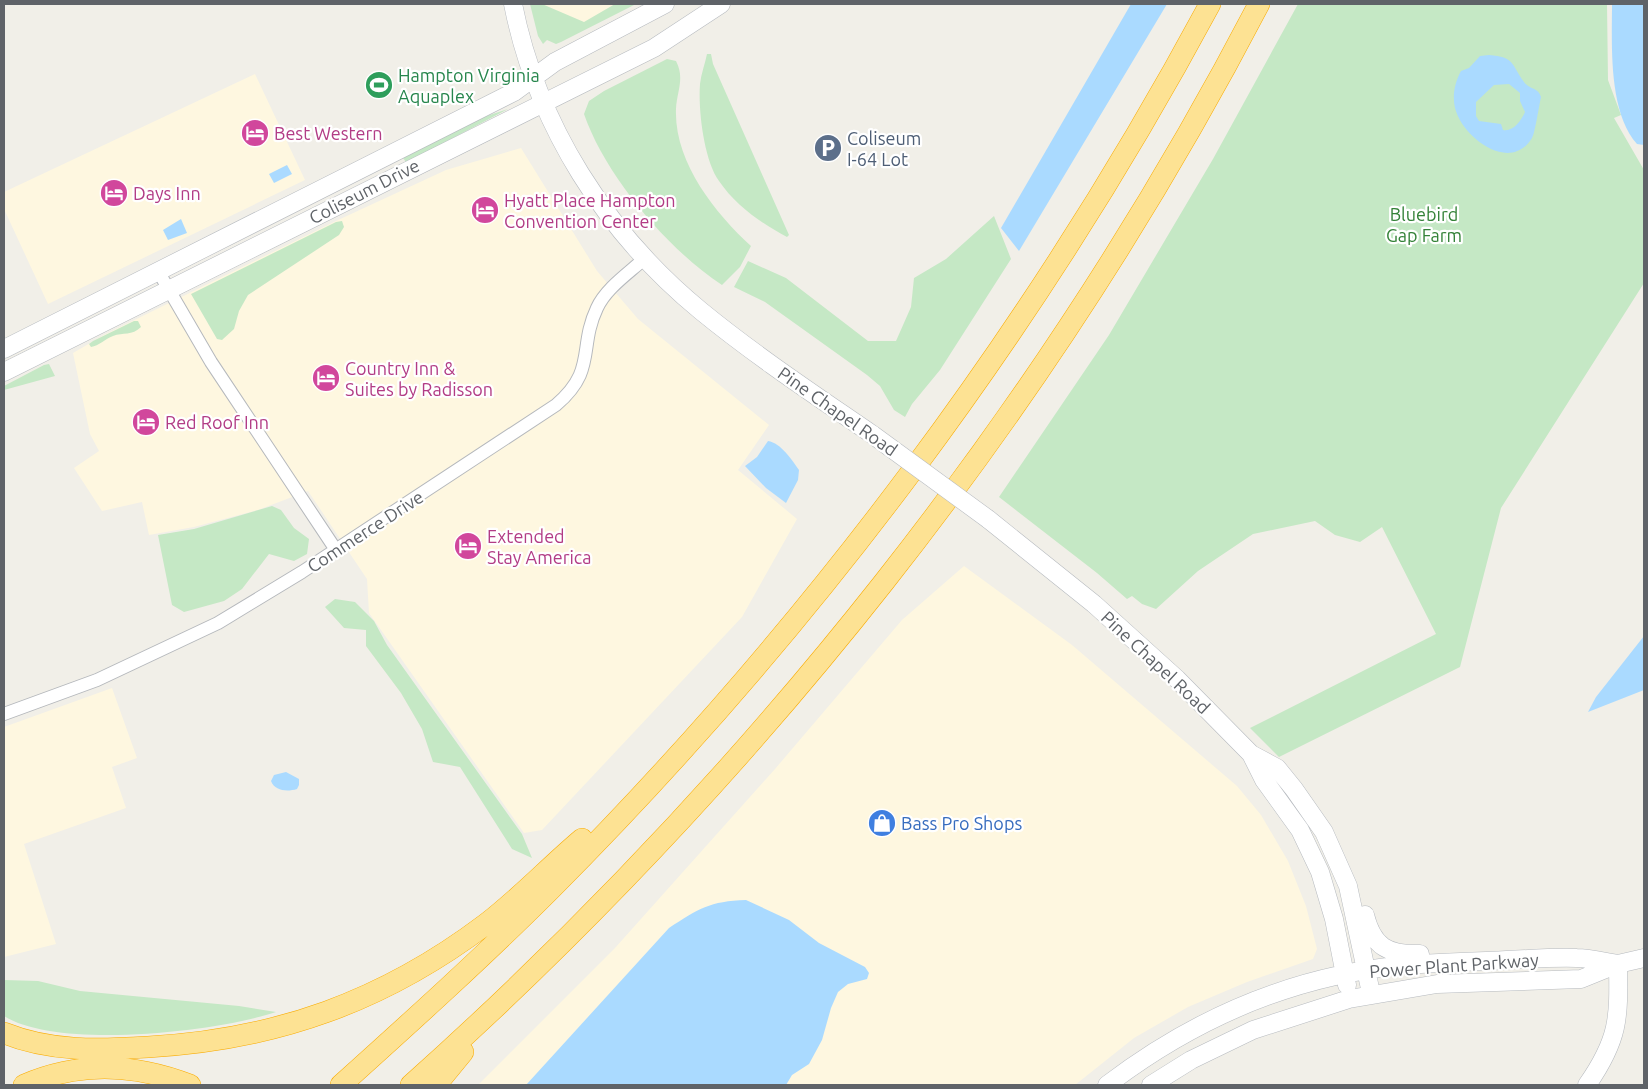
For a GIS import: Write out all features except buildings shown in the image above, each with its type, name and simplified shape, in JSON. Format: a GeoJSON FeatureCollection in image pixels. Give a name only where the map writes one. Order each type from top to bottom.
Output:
{"type":"FeatureCollection","features":[{"type":"Feature","properties":{"kind":"highway"},"geometry":{"type":"LineString","coordinates":[[1179,61],[1205,4]]}},
{"type":"Feature","properties":{"kind":"highway"},"geometry":{"type":"LineString","coordinates":[[341,1085],[429,1007],[552,888],[760,662],[894,497],[977,381],[1121,163],[1210,4]]}},
{"type":"Feature","properties":{"kind":"highway"},"geometry":{"type":"LineString","coordinates":[[410,1085],[512,992],[677,822],[780,706],[895,566],[972,464],[1062,335],[1183,141],[1259,4]]}},
{"type":"Feature","properties":{"kind":"highway"},"geometry":{"type":"LineString","coordinates":[[4,1033],[47,1047],[74,1050],[184,1045],[274,1030],[306,1021],[357,1002],[412,974],[488,922],[669,763]]}},
{"type":"Feature","properties":{"kind":"highway"},"geometry":{"type":"LineString","coordinates":[[436,1085],[512,992]]}},
{"type":"Feature","properties":{"kind":"highway"},"geometry":{"type":"LineString","coordinates":[[24,1085],[54,1074],[98,1067],[142,1070],[168,1076],[190,1085]]}},
{"type":"Feature","properties":{"kind":"street","name":"Pine Chapel Road"},"geometry":{"type":"LineString","coordinates":[[513,4],[534,78],[568,153],[590,191],[619,229],[645,258],[700,310],[726,331],[988,519],[1058,574],[1133,638],[1251,754],[1277,768],[1324,832],[1336,856],[1348,886],[1371,994]]}},
{"type":"Feature","properties":{"kind":"street","name":"Coliseum Drive"},"geometry":{"type":"LineString","coordinates":[[4,349],[514,92],[561,59],[639,20],[665,4]]}},
{"type":"Feature","properties":{"kind":"street","name":"Coliseum Drive"},"geometry":{"type":"LineString","coordinates":[[4,372],[654,48],[721,4]]}},
{"type":"Feature","properties":{"kind":"street","name":"Commerce Drive"},"geometry":{"type":"LineString","coordinates":[[4,714],[97,680],[170,648],[269,593],[565,397],[578,382],[582,373],[593,318],[600,300],[645,258]]}},
{"type":"Feature","properties":{"kind":"street"},"geometry":{"type":"LineString","coordinates":[[158,272],[211,362],[336,550]]}},
{"type":"Feature","properties":{"kind":"street","name":"Pine Chapel Road"},"geometry":{"type":"LineString","coordinates":[[1251,754],[1264,780],[1303,836],[1320,872],[1334,919],[1349,999]]}},
{"type":"Feature","properties":{"kind":"street"},"geometry":{"type":"LineString","coordinates":[[1336,856],[1356,882],[1372,935],[1388,950],[1409,955],[1476,953],[1502,961]]}},
{"type":"Feature","properties":{"kind":"street","name":"Power Plant Parkway"},"geometry":{"type":"LineString","coordinates":[[1107,1085],[1157,1049],[1203,1023],[1282,990],[1345,975],[1404,965],[1502,961],[1578,958],[1618,964]]}},
{"type":"Feature","properties":{"kind":"street","name":"Power Plant Parkway"},"geometry":{"type":"LineString","coordinates":[[1151,1085],[1191,1060],[1254,1030],[1349,999],[1437,984],[1581,978],[1618,964],[1644,958]]}},
{"type":"Feature","properties":{"kind":"street"},"geometry":{"type":"LineString","coordinates":[[1586,1085],[1610,1048],[1616,1030],[1619,1011],[1618,964]]}},
{"type":"Feature","properties":{"kind":"shaded area"},"geometry":{"type":"Polygon","coordinates":[[[535,4],[618,4],[582,27],[535,4]]]}},
{"type":"Feature","properties":{"kind":"shaded area"},"geometry":{"type":"Polygon","coordinates":[[[255,74],[305,180],[48,304],[4,209],[4,192],[255,74]]]}},
{"type":"Feature","properties":{"kind":"shaded area"},"geometry":{"type":"Polygon","coordinates":[[[521,148],[597,271],[638,319],[769,425],[738,470],[797,519],[742,617],[542,830],[524,833],[369,613],[367,579],[308,491],[258,510],[194,527],[149,535],[142,502],[102,511],[74,468],[99,451],[90,434],[73,353],[104,335],[336,221],[446,170],[521,148]]]}},
{"type":"Feature","properties":{"kind":"shaded area"},"geometry":{"type":"Polygon","coordinates":[[[964,566],[1072,645],[1237,786],[1261,815],[1288,861],[1306,906],[1317,949],[1313,959],[1247,982],[1188,1007],[1134,1038],[1075,1085],[478,1085],[615,948],[775,769],[902,620],[964,566]]]}},
{"type":"Feature","properties":{"kind":"shaded area"},"geometry":{"type":"Polygon","coordinates":[[[112,688],[137,758],[112,767],[126,808],[24,844],[56,944],[4,957],[4,727],[112,688]]]}},
{"type":"Feature","properties":{"kind":"green space"},"geometry":{"type":"Polygon","coordinates":[[[530,4],[542,4],[584,22],[615,4],[636,4],[561,42],[556,44],[547,40],[543,44],[538,36],[530,4]]]}},
{"type":"Feature","properties":{"kind":"green space","name":"Bluebird Gap Farm"},"geometry":{"type":"Polygon","coordinates":[[[1298,4],[1607,4],[1608,80],[1621,115],[1614,118],[1644,170],[1644,283],[1501,508],[1460,667],[1279,757],[1250,728],[1436,634],[1382,527],[1360,542],[1335,535],[1315,521],[1253,534],[1198,571],[1156,609],[1142,604],[1132,596],[1127,599],[1097,573],[999,497],[1109,335],[1213,159],[1298,4]]]}},
{"type":"Feature","properties":{"kind":"green space"},"geometry":{"type":"Polygon","coordinates":[[[707,54],[711,54],[713,64],[789,235],[787,237],[759,220],[741,206],[719,181],[709,161],[700,107],[701,76],[707,54]]]}},
{"type":"Feature","properties":{"kind":"green space"},"geometry":{"type":"Polygon","coordinates":[[[667,59],[676,61],[679,67],[680,85],[676,109],[677,129],[689,167],[711,202],[737,233],[751,246],[740,267],[722,285],[680,252],[640,209],[607,161],[584,114],[589,101],[604,91],[667,59]]]}},
{"type":"Feature","properties":{"kind":"green space"},"geometry":{"type":"Polygon","coordinates":[[[508,109],[411,160],[406,162],[403,158],[468,122],[508,109]]]}},
{"type":"Feature","properties":{"kind":"green space"},"geometry":{"type":"Polygon","coordinates":[[[994,216],[1011,259],[940,370],[912,404],[905,417],[894,410],[880,386],[867,375],[765,302],[734,287],[748,261],[786,278],[868,341],[896,341],[911,307],[914,278],[946,259],[994,216]]]}},
{"type":"Feature","properties":{"kind":"green space"},"geometry":{"type":"Polygon","coordinates":[[[342,221],[344,227],[339,235],[248,295],[239,311],[234,329],[222,340],[217,339],[191,294],[336,222],[342,221]]]}},
{"type":"Feature","properties":{"kind":"green space"},"geometry":{"type":"Polygon","coordinates":[[[134,321],[138,321],[141,327],[138,330],[113,336],[91,347],[89,344],[93,341],[134,321]]]}},
{"type":"Feature","properties":{"kind":"green space"},"geometry":{"type":"Polygon","coordinates":[[[49,364],[55,376],[4,390],[4,386],[49,364]]]}},
{"type":"Feature","properties":{"kind":"green space"},"geometry":{"type":"Polygon","coordinates":[[[272,506],[281,510],[294,528],[309,539],[307,554],[294,561],[269,554],[242,589],[224,601],[184,612],[172,605],[158,535],[194,529],[272,506]]]}},
{"type":"Feature","properties":{"kind":"green space"},"geometry":{"type":"Polygon","coordinates":[[[335,599],[355,602],[374,621],[387,645],[522,834],[532,858],[512,849],[460,767],[433,762],[422,729],[401,693],[366,646],[366,630],[344,628],[325,607],[335,599]]]}},
{"type":"Feature","properties":{"kind":"green space"},"geometry":{"type":"Polygon","coordinates":[[[4,980],[38,981],[80,991],[239,1006],[276,1012],[216,1026],[178,1031],[98,1035],[61,1033],[29,1026],[4,1016],[4,980]]]}},
{"type":"Feature","properties":{"kind":"water"},"geometry":{"type":"Polygon","coordinates":[[[1131,4],[1167,4],[1019,251],[1001,228],[1131,4]]]}},
{"type":"Feature","properties":{"kind":"water"},"geometry":{"type":"Polygon","coordinates":[[[1612,4],[1644,4],[1644,145],[1637,144],[1628,130],[1616,96],[1612,58],[1612,4]]]}},
{"type":"Feature","properties":{"kind":"water"},"geometry":{"type":"Polygon","coordinates":[[[1480,56],[1497,56],[1511,62],[1524,82],[1538,92],[1541,97],[1532,138],[1523,148],[1512,153],[1500,152],[1477,140],[1459,119],[1455,108],[1454,93],[1459,75],[1461,71],[1469,68],[1480,56]],[[1509,84],[1494,85],[1476,102],[1476,116],[1479,121],[1501,124],[1503,130],[1513,128],[1525,112],[1520,101],[1520,93],[1509,84]]]}},
{"type":"Feature","properties":{"kind":"water"},"geometry":{"type":"Polygon","coordinates":[[[287,165],[292,174],[274,183],[269,174],[287,165]]]}},
{"type":"Feature","properties":{"kind":"water"},"geometry":{"type":"Polygon","coordinates":[[[181,219],[187,233],[168,240],[163,230],[181,219]]]}},
{"type":"Feature","properties":{"kind":"water"},"geometry":{"type":"Polygon","coordinates":[[[768,441],[782,448],[799,470],[798,480],[786,503],[766,488],[745,466],[757,457],[768,441]]]}},
{"type":"Feature","properties":{"kind":"water"},"geometry":{"type":"Polygon","coordinates":[[[1644,636],[1644,690],[1588,712],[1596,697],[1644,636]]]}},
{"type":"Feature","properties":{"kind":"water"},"geometry":{"type":"Polygon","coordinates":[[[286,772],[299,779],[297,789],[278,789],[271,781],[274,775],[286,772]]]}},
{"type":"Feature","properties":{"kind":"water"},"geometry":{"type":"Polygon","coordinates":[[[746,900],[789,920],[819,943],[865,967],[869,973],[867,979],[848,984],[838,992],[831,1008],[822,1040],[809,1064],[792,1075],[786,1085],[526,1085],[669,928],[713,904],[746,900]]]}},
{"type":"Feature","properties":{"kind":"place","name":"Hampton Virginia Aquaplex"},"geometry":{"type":"Point","coordinates":[379,85]}},
{"type":"Feature","properties":{"kind":"place","name":"Best Western"},"geometry":{"type":"Point","coordinates":[255,133]}},
{"type":"Feature","properties":{"kind":"place","name":"Coliseum I-64 Lot"},"geometry":{"type":"Point","coordinates":[828,148]}},
{"type":"Feature","properties":{"kind":"place","name":"Days Inn"},"geometry":{"type":"Point","coordinates":[114,193]}},
{"type":"Feature","properties":{"kind":"place","name":"Hyatt Place Hampton Convention Center"},"geometry":{"type":"Point","coordinates":[485,210]}},
{"type":"Feature","properties":{"kind":"place","name":"Country Inn & Suites by Radisson"},"geometry":{"type":"Point","coordinates":[326,378]}},
{"type":"Feature","properties":{"kind":"place","name":"Red Roof Inn"},"geometry":{"type":"Point","coordinates":[146,422]}},
{"type":"Feature","properties":{"kind":"place","name":"Extended Stay America"},"geometry":{"type":"Point","coordinates":[468,546]}},
{"type":"Feature","properties":{"kind":"place","name":"Bass Pro Shops"},"geometry":{"type":"Point","coordinates":[882,823]}}]}
